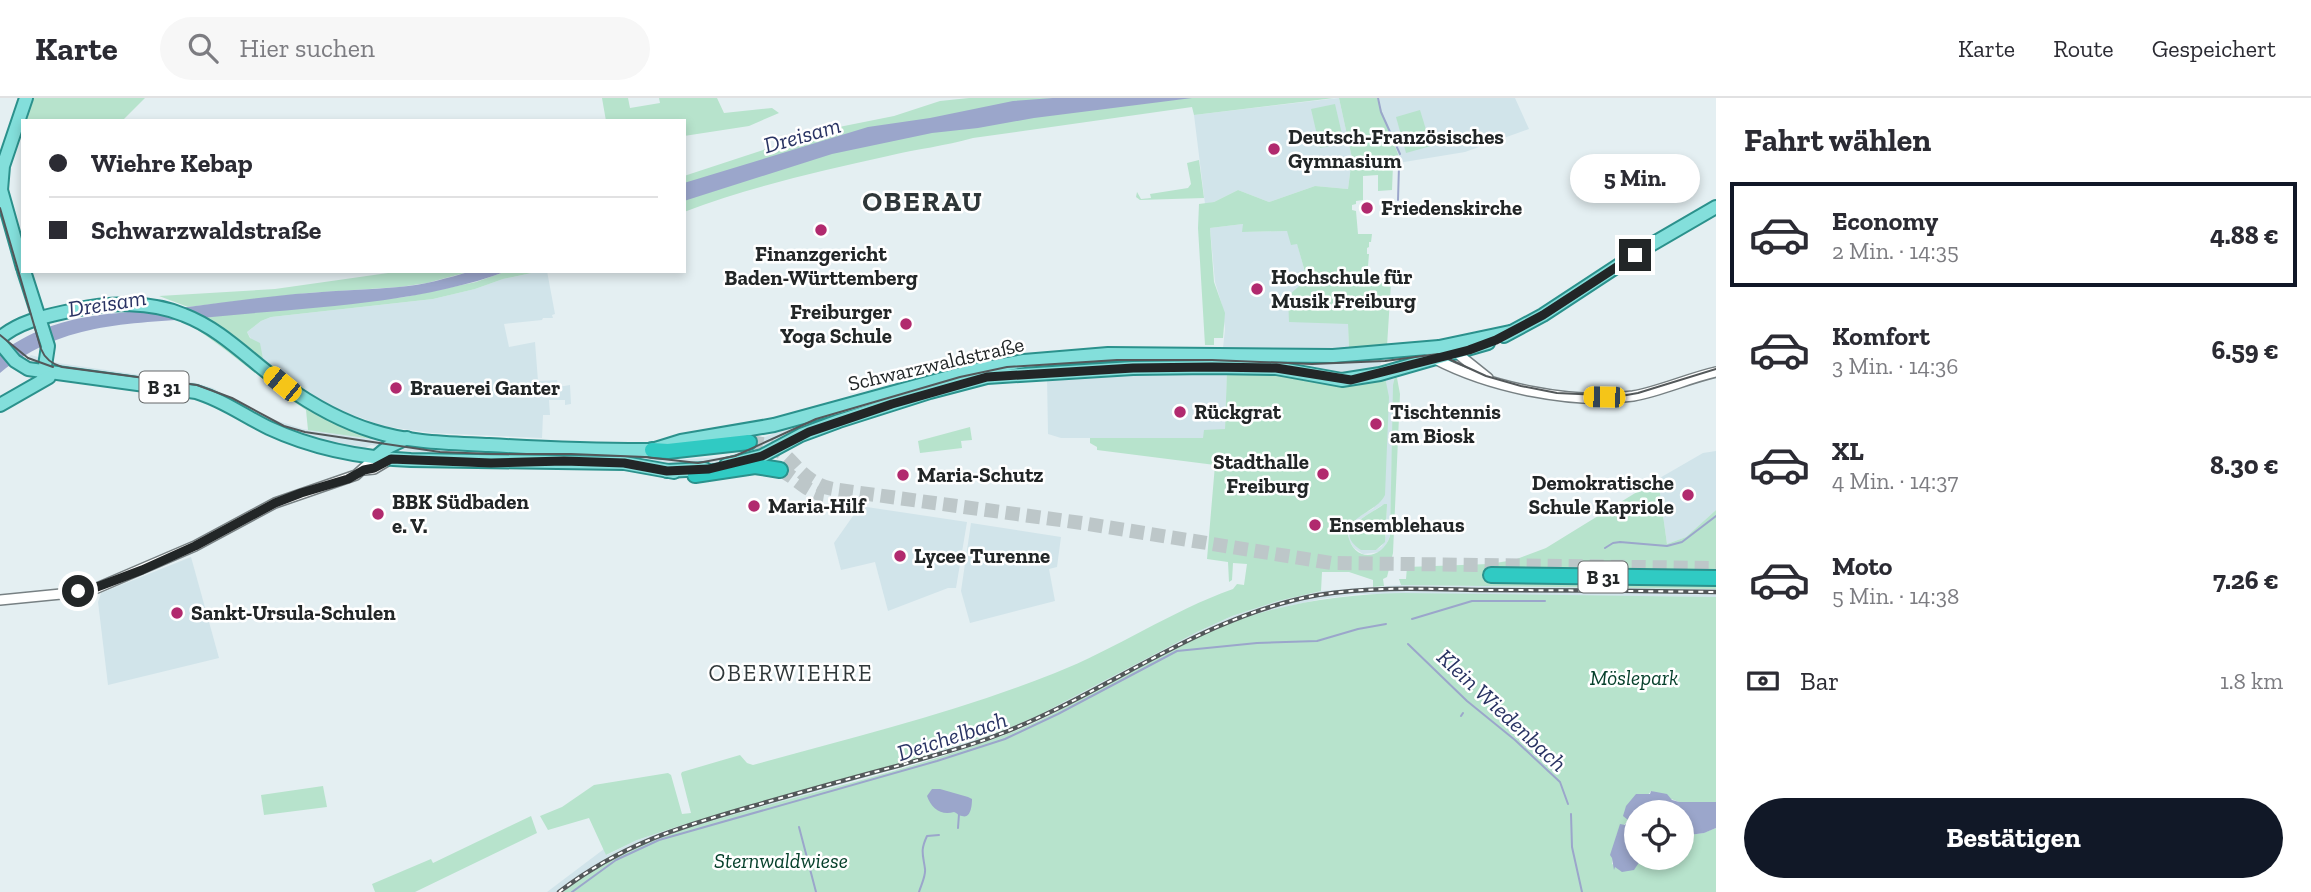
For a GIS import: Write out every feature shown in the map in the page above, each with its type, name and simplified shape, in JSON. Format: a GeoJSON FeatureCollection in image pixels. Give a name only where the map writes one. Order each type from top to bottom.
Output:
{"type":"FeatureCollection","features":[{"type":"Feature","properties":{"kind":"highway"},"geometry":{"type":"LineString","coordinates":[[652,450],[668,451],[749,442]]}},
{"type":"Feature","properties":{"kind":"highway"},"geometry":{"type":"LineString","coordinates":[[695,475],[755,466],[780,470]]}},
{"type":"Feature","properties":{"kind":"highway","name":"B 31"},"geometry":{"type":"LineString","coordinates":[[1491,575],[1716,578]]}},
{"type":"Feature","properties":{"kind":"main road"},"geometry":{"type":"LineString","coordinates":[[0,146],[18,98]]}},
{"type":"Feature","properties":{"kind":"main road"},"geometry":{"type":"LineString","coordinates":[[21,263],[2,194],[6,156],[26,98]]}},
{"type":"Feature","properties":{"kind":"main road","name":"Schwarzwaldstraße"},"geometry":{"type":"LineString","coordinates":[[667,471],[709,469],[762,456],[809,432],[974,379],[1124,369],[1212,367],[1276,368],[1342,380],[1373,376],[1435,359],[1452,350],[1510,332],[1543,315],[1671,232],[1716,207]]}},
{"type":"Feature","properties":{"kind":"main road"},"geometry":{"type":"LineString","coordinates":[[24,273],[48,348],[44,378]]}},
{"type":"Feature","properties":{"kind":"main road"},"geometry":{"type":"LineString","coordinates":[[33,300],[45,306],[79,309]]}},
{"type":"Feature","properties":{"kind":"main road","name":"Schwarzwaldstraße"},"geometry":{"type":"LineString","coordinates":[[79,309],[125,305],[171,310],[206,325],[227,338],[282,384],[313,405],[375,432],[408,438],[496,445],[652,450],[681,441],[786,422],[992,366],[1115,354],[1312,356],[1387,352],[1401,359],[1413,349],[1452,350]]}},
{"type":"Feature","properties":{"kind":"main road"},"geometry":{"type":"LineString","coordinates":[[44,378],[21,366],[1,342],[15,327],[79,309]]}},
{"type":"Feature","properties":{"kind":"main road"},"geometry":{"type":"LineString","coordinates":[[1373,376],[1383,367],[1387,352]]}},
{"type":"Feature","properties":{"kind":"main road"},"geometry":{"type":"LineString","coordinates":[[1115,354],[1124,369]]}},
{"type":"Feature","properties":{"kind":"main road"},"geometry":{"type":"LineString","coordinates":[[1034,374],[1052,366],[1057,358]]}},
{"type":"Feature","properties":{"kind":"main road"},"geometry":{"type":"LineString","coordinates":[[0,405],[44,378]]}},
{"type":"Feature","properties":{"kind":"main road","name":"B 31"},"geometry":{"type":"LineString","coordinates":[[44,378],[196,392],[219,400],[282,434],[325,447],[376,457]]}},
{"type":"Feature","properties":{"kind":"main road"},"geometry":{"type":"LineString","coordinates":[[362,455],[376,445],[375,432]]}},
{"type":"Feature","properties":{"kind":"main road"},"geometry":{"type":"LineString","coordinates":[[376,457],[389,453],[408,438]]}},
{"type":"Feature","properties":{"kind":"main road","name":"Schwarzwaldstraße"},"geometry":{"type":"LineString","coordinates":[[389,453],[491,463],[624,463],[695,475]]}},
{"type":"Feature","properties":{"kind":"street"},"geometry":{"type":"LineString","coordinates":[[1452,350],[1490,379]]}},
{"type":"Feature","properties":{"kind":"street"},"geometry":{"type":"LineString","coordinates":[[1435,359],[1471,376],[1556,394],[1620,397],[1637,395],[1716,372]]}},
{"type":"Feature","properties":{"kind":"street"},"geometry":{"type":"LineString","coordinates":[[0,600],[61,594],[97,587],[195,546],[275,503],[374,468],[389,453]]}},
{"type":"Feature","properties":{"kind":"street"},"geometry":{"type":"LineString","coordinates":[[364,470],[376,457]]}},
{"type":"Feature","properties":{"kind":"shaded area","name":"Deutsch-Französisches Gymnasium"},"geometry":{"type":"Polygon","coordinates":[[[1339,98],[1352,158],[1348,189],[1315,186],[1269,202],[1238,190],[1205,204],[1194,115],[1339,98]]]}},
{"type":"Feature","properties":{"kind":"shaded area"},"geometry":{"type":"Polygon","coordinates":[[[1377,98],[1515,98],[1529,129],[1465,152],[1398,163],[1398,153],[1377,98]]]}},
{"type":"Feature","properties":{"kind":"shaded area","name":"Hochschule für Musik Freiburg"},"geometry":{"type":"Polygon","coordinates":[[[1243,224],[1243,232],[1287,231],[1297,243],[1307,280],[1348,324],[1349,349],[1223,348],[1225,329],[1215,282],[1210,228],[1243,224]]]}},
{"type":"Feature","properties":{"kind":"shaded area","name":"Brauerei Ganter"},"geometry":{"type":"Polygon","coordinates":[[[532,273],[547,273],[555,314],[552,315],[553,318],[504,324],[509,347],[535,342],[538,381],[557,380],[558,387],[570,385],[571,404],[565,405],[565,400],[549,400],[550,415],[543,415],[542,438],[432,433],[382,426],[359,417],[334,412],[325,402],[295,386],[263,359],[247,332],[271,317],[433,299],[532,273]]]}},
{"type":"Feature","properties":{"kind":"shaded area"},"geometry":{"type":"Polygon","coordinates":[[[42,349],[51,361],[58,363],[196,383],[213,388],[269,418],[303,429],[441,449],[492,452],[509,449],[647,456],[672,460],[734,455],[758,440],[797,424],[934,383],[1065,359],[1379,357],[1381,364],[1375,370],[1341,374],[1009,372],[714,467],[469,457],[371,445],[365,448],[355,447],[280,430],[230,401],[27,359],[31,355],[42,358],[39,350],[42,349]]]}},
{"type":"Feature","properties":{"kind":"shaded area"},"geometry":{"type":"Polygon","coordinates":[[[1227,373],[1225,429],[1204,438],[1061,438],[1048,434],[1047,376],[1227,373]]]}},
{"type":"Feature","properties":{"kind":"shaded area"},"geometry":{"type":"Polygon","coordinates":[[[1394,376],[1390,536],[1380,552],[1363,554],[1349,541],[1348,529],[1356,518],[1374,508],[1385,377],[1394,376]],[[1387,504],[1359,520],[1376,550],[1382,546],[1386,535],[1387,504]]]}},
{"type":"Feature","properties":{"kind":"shaded area","name":"Demokratische Schule Kapriole"},"geometry":{"type":"Polygon","coordinates":[[[1716,451],[1716,510],[1686,537],[1667,544],[1658,479],[1703,453],[1716,451]]]}},
{"type":"Feature","properties":{"kind":"shaded area","name":"Lycee Turenne"},"geometry":{"type":"Polygon","coordinates":[[[860,506],[967,522],[956,588],[948,588],[888,611],[875,562],[841,570],[834,543],[860,506]]]}},
{"type":"Feature","properties":{"kind":"shaded area"},"geometry":{"type":"Polygon","coordinates":[[[971,523],[1061,537],[1057,567],[1049,569],[1055,601],[970,623],[961,591],[971,523]]]}},
{"type":"Feature","properties":{"kind":"shaded area","name":"Sankt-Ursula-Schulen"},"geometry":{"type":"Polygon","coordinates":[[[191,557],[219,658],[108,685],[98,602],[101,593],[191,557]]]}},
{"type":"Feature","properties":{"kind":"shaded area"},"geometry":{"type":"Polygon","coordinates":[[[1401,585],[1716,589],[1716,597],[1359,594],[1272,610],[1200,638],[1019,729],[961,750],[654,838],[602,865],[563,892],[547,892],[604,849],[607,855],[637,840],[679,826],[902,763],[1002,731],[1039,715],[1232,616],[1321,591],[1401,585]]]}},
{"type":"Feature","properties":{"kind":"green space"},"geometry":{"type":"Polygon","coordinates":[[[31,98],[145,98],[124,119],[24,119],[31,98]]]}},
{"type":"Feature","properties":{"kind":"green space"},"geometry":{"type":"Polygon","coordinates":[[[602,98],[628,98],[630,108],[660,103],[659,98],[717,98],[724,113],[772,108],[779,113],[749,126],[686,136],[686,119],[606,119],[602,98]]]}},
{"type":"Feature","properties":{"kind":"green space"},"geometry":{"type":"Polygon","coordinates":[[[969,98],[1334,98],[1194,115],[1192,107],[973,138],[785,180],[686,211],[686,175],[824,130],[894,116],[940,101],[969,98]]]}},
{"type":"Feature","properties":{"kind":"green space"},"geometry":{"type":"Polygon","coordinates":[[[1339,98],[1377,98],[1398,154],[1398,163],[1393,165],[1392,190],[1378,191],[1378,175],[1363,176],[1363,200],[1352,205],[1352,210],[1356,211],[1358,234],[1372,234],[1367,248],[1368,266],[1365,266],[1368,282],[1391,283],[1387,346],[1349,349],[1348,324],[1289,322],[1288,296],[1307,279],[1297,244],[1291,245],[1287,231],[1242,232],[1243,224],[1210,228],[1214,282],[1225,313],[1223,338],[1214,338],[1214,345],[1205,345],[1199,204],[1214,202],[1238,190],[1269,202],[1315,186],[1348,189],[1352,158],[1339,98]]]}},
{"type":"Feature","properties":{"kind":"green space"},"geometry":{"type":"Polygon","coordinates":[[[1335,104],[1344,143],[1320,148],[1311,109],[1335,104]]]}},
{"type":"Feature","properties":{"kind":"green space"},"geometry":{"type":"Polygon","coordinates":[[[1420,110],[1431,146],[1406,153],[1396,117],[1420,110]]]}},
{"type":"Feature","properties":{"kind":"green space"},"geometry":{"type":"Polygon","coordinates":[[[1199,160],[1204,198],[1140,200],[1136,197],[1137,192],[1141,199],[1151,198],[1150,194],[1188,188],[1191,184],[1187,163],[1199,160]]]}},
{"type":"Feature","properties":{"kind":"green space"},"geometry":{"type":"Polygon","coordinates":[[[388,273],[464,273],[400,287],[308,293],[188,307],[159,296],[275,289],[388,273]]]}},
{"type":"Feature","properties":{"kind":"green space"},"geometry":{"type":"Polygon","coordinates":[[[501,273],[532,273],[433,299],[271,317],[247,332],[250,338],[260,343],[263,359],[231,333],[205,317],[405,297],[476,282],[501,273]]]}},
{"type":"Feature","properties":{"kind":"green space"},"geometry":{"type":"Polygon","coordinates":[[[196,326],[306,407],[371,436],[372,439],[308,430],[306,410],[195,328],[196,326]]]}},
{"type":"Feature","properties":{"kind":"green space"},"geometry":{"type":"Polygon","coordinates":[[[1227,370],[1385,377],[1389,397],[1385,495],[1376,506],[1354,522],[1348,535],[1356,550],[1368,555],[1381,550],[1390,536],[1393,385],[1395,376],[1397,378],[1400,394],[1393,553],[1387,577],[1383,579],[1384,586],[1373,587],[1373,580],[1349,572],[1322,572],[1321,591],[1232,616],[1039,715],[1002,731],[902,763],[679,826],[637,840],[606,855],[589,818],[548,830],[540,816],[562,807],[594,785],[668,773],[671,775],[682,814],[691,813],[682,772],[740,755],[753,765],[981,700],[1078,663],[1188,608],[1233,589],[1237,584],[1244,585],[1247,564],[1233,563],[1232,580],[1229,582],[1228,562],[1207,559],[1215,465],[1097,450],[1097,447],[1090,443],[1090,438],[1203,438],[1204,430],[1225,429],[1227,370]]]}},
{"type":"Feature","properties":{"kind":"green space"},"geometry":{"type":"Polygon","coordinates":[[[970,427],[972,440],[961,441],[962,448],[920,453],[918,441],[970,427]]]}},
{"type":"Feature","properties":{"kind":"green space"},"geometry":{"type":"Polygon","coordinates":[[[1658,479],[1667,544],[1686,537],[1716,510],[1716,589],[1401,585],[1399,579],[1406,579],[1407,567],[1489,564],[1514,560],[1546,548],[1658,479]]]}},
{"type":"Feature","properties":{"kind":"green space"},"geometry":{"type":"Polygon","coordinates":[[[1387,504],[1385,542],[1376,550],[1361,550],[1353,543],[1351,530],[1362,518],[1387,504]]]}},
{"type":"Feature","properties":{"kind":"green space"},"geometry":{"type":"Polygon","coordinates":[[[1402,593],[1716,597],[1716,802],[1674,800],[1651,791],[1644,800],[1624,800],[1624,825],[1617,834],[1612,864],[1620,868],[1624,866],[1624,870],[1694,870],[1694,834],[1716,828],[1716,892],[563,892],[606,862],[675,832],[911,766],[1020,729],[1187,642],[1243,618],[1320,600],[1402,593]]]}},
{"type":"Feature","properties":{"kind":"green space"},"geometry":{"type":"Polygon","coordinates":[[[323,786],[327,807],[264,815],[261,795],[323,786]]]}},
{"type":"Feature","properties":{"kind":"green space"},"geometry":{"type":"Polygon","coordinates":[[[531,816],[537,833],[415,892],[375,892],[372,884],[431,859],[433,863],[531,816]]]}},
{"type":"Feature","properties":{"kind":"water","name":"Dreisam"},"geometry":{"type":"Polygon","coordinates":[[[1053,98],[1192,98],[932,133],[832,154],[686,200],[686,182],[868,127],[1013,101],[1053,98]]]}},
{"type":"Feature","properties":{"kind":"water","name":"Dreisam"},"geometry":{"type":"Polygon","coordinates":[[[465,273],[501,273],[399,298],[101,328],[50,343],[25,355],[0,373],[0,353],[45,328],[90,316],[320,292],[408,286],[465,273]]]}},
{"type":"Feature","properties":{"kind":"water"},"geometry":{"type":"Polygon","coordinates":[[[932,789],[972,799],[969,814],[960,816],[954,812],[937,810],[927,796],[932,789]]]}},
{"type":"Feature","properties":{"kind":"water"},"geometry":{"type":"Polygon","coordinates":[[[1651,791],[1667,794],[1672,800],[1631,800],[1636,794],[1650,794],[1651,791]]]}},
{"type":"Feature","properties":{"kind":"water"},"geometry":{"type":"Polygon","coordinates":[[[1694,802],[1716,802],[1716,828],[1694,834],[1694,802]]]}},
{"type":"Feature","properties":{"kind":"water"},"geometry":{"type":"Polygon","coordinates":[[[1620,824],[1624,825],[1624,870],[1634,870],[1622,872],[1615,867],[1614,870],[1610,855],[1620,824]]]}},
{"type":"Feature","properties":{"kind":"waterway"},"geometry":{"type":"LineString","coordinates":[[1378,98],[1381,112],[1400,154]]}},
{"type":"Feature","properties":{"kind":"waterway"},"geometry":{"type":"LineString","coordinates":[[1398,200],[1399,166]]}},
{"type":"Feature","properties":{"kind":"waterway"},"geometry":{"type":"LineString","coordinates":[[1605,548],[1620,542],[1667,546],[1682,542],[1716,516]]}},
{"type":"Feature","properties":{"kind":"waterway"},"geometry":{"type":"LineString","coordinates":[[1412,619],[1472,601],[1545,601]]}},
{"type":"Feature","properties":{"kind":"waterway","name":"Deichelbach"},"geometry":{"type":"LineString","coordinates":[[572,892],[616,860],[659,840],[1005,739],[1177,651],[1257,643],[1317,641],[1386,624]]}},
{"type":"Feature","properties":{"kind":"waterway","name":"Klein Wiedenbach"},"geometry":{"type":"LineString","coordinates":[[1408,644],[1467,701],[1515,740],[1560,782],[1568,804]]}},
{"type":"Feature","properties":{"kind":"waterway","name":"Deichelbach"},"geometry":{"type":"LineString","coordinates":[[958,828],[959,814]]}},
{"type":"Feature","properties":{"kind":"waterway","name":"Klein Wiedenbach"},"geometry":{"type":"LineString","coordinates":[[1571,814],[1572,847],[1582,892]]}},
{"type":"Feature","properties":{"kind":"waterway"},"geometry":{"type":"LineString","coordinates":[[799,827],[816,892]]}},
{"type":"Feature","properties":{"kind":"waterway","name":"Deichelbach"},"geometry":{"type":"LineString","coordinates":[[919,892],[925,872],[923,845],[927,836],[939,835]]}},
{"type":"Feature","properties":{"kind":"tunnel"},"geometry":{"type":"LineString","coordinates":[[749,442],[774,448],[808,478],[831,489],[1082,523],[1331,563],[1716,568]]}},
{"type":"Feature","properties":{"kind":"tunnel"},"geometry":{"type":"LineString","coordinates":[[780,470],[812,491],[824,495]]}},
{"type":"Feature","properties":{"kind":"tram line"},"geometry":{"type":"LineString","coordinates":[[0,208],[41,349],[55,364],[197,385],[232,398],[284,426],[305,432],[440,452],[645,457],[698,463],[735,456],[816,419],[960,377],[1007,367],[1117,360],[1312,364],[1385,361],[1438,354],[1486,376],[1521,386],[1557,393],[1621,396],[1716,369]]}},
{"type":"Feature","properties":{"kind":"tram line"},"geometry":{"type":"LineString","coordinates":[[0,335],[28,358],[53,367]]}},
{"type":"Feature","properties":{"kind":"railway"},"geometry":{"type":"LineString","coordinates":[[559,892],[605,861],[676,830],[951,751],[1000,734],[1079,698],[1195,637],[1275,605],[1318,595],[1380,589],[1716,592]]}},
{"type":"Feature","properties":{"kind":"place","name":"Deutsch-Französisches Gymnasium"},"geometry":{"type":"Point","coordinates":[1274,149]}},
{"type":"Feature","properties":{"kind":"place","name":"Friedenskirche"},"geometry":{"type":"Point","coordinates":[1367,208]}},
{"type":"Feature","properties":{"kind":"place","name":"Finanzgericht Baden-Württemberg"},"geometry":{"type":"Point","coordinates":[821,230]}},
{"type":"Feature","properties":{"kind":"place","name":"Hochschule für Musik Freiburg"},"geometry":{"type":"Point","coordinates":[1257,289]}},
{"type":"Feature","properties":{"kind":"place","name":"Freiburger Yoga Schule"},"geometry":{"type":"Point","coordinates":[906,324]}},
{"type":"Feature","properties":{"kind":"place","name":"Brauerei Ganter"},"geometry":{"type":"Point","coordinates":[396,388]}},
{"type":"Feature","properties":{"kind":"place","name":"Rückgrat"},"geometry":{"type":"Point","coordinates":[1180,412]}},
{"type":"Feature","properties":{"kind":"place","name":"Tischtennis am Biosk"},"geometry":{"type":"Point","coordinates":[1376,424]}},
{"type":"Feature","properties":{"kind":"place","name":"Stadthalle Freiburg"},"geometry":{"type":"Point","coordinates":[1323,474]}},
{"type":"Feature","properties":{"kind":"place","name":"Maria-Schutz"},"geometry":{"type":"Point","coordinates":[903,475]}},
{"type":"Feature","properties":{"kind":"place","name":"Demokratische Schule Kapriole"},"geometry":{"type":"Point","coordinates":[1688,495]}},
{"type":"Feature","properties":{"kind":"place","name":"Maria-Hilf"},"geometry":{"type":"Point","coordinates":[754,506]}},
{"type":"Feature","properties":{"kind":"place","name":"BBK Südbaden e. V."},"geometry":{"type":"Point","coordinates":[378,514]}},
{"type":"Feature","properties":{"kind":"place","name":"Ensemblehaus"},"geometry":{"type":"Point","coordinates":[1315,525]}},
{"type":"Feature","properties":{"kind":"place","name":"Lycee Turenne"},"geometry":{"type":"Point","coordinates":[900,556]}},
{"type":"Feature","properties":{"kind":"place","name":"Sankt-Ursula-Schulen"},"geometry":{"type":"Point","coordinates":[177,613]}},
{"type":"Feature","properties":{"kind":"district","name":"OBERAU"},"geometry":{"type":"Point","coordinates":[923,201]}},
{"type":"Feature","properties":{"kind":"district","name":"OBERWIEHRE"},"geometry":{"type":"Point","coordinates":[791,673]}},
{"type":"Feature","properties":{"kind":"route"},"geometry":{"type":"LineString","coordinates":[[78,591],[97,587],[142,570],[195,546],[275,503],[348,479],[391,459],[491,463],[564,461],[624,463],[667,471],[709,469],[762,456],[809,432],[959,383],[987,377],[1133,368],[1212,367],[1276,368],[1351,380],[1469,350],[1496,340],[1543,315],[1635,255]]}},
{"type":"Feature","properties":{"kind":"park label","name":"Möslepark"},"geometry":{"type":"Point","coordinates":[1634,678]}},
{"type":"Feature","properties":{"kind":"park label","name":"Sternwaldwiese"},"geometry":{"type":"Point","coordinates":[781,861]}}]}
